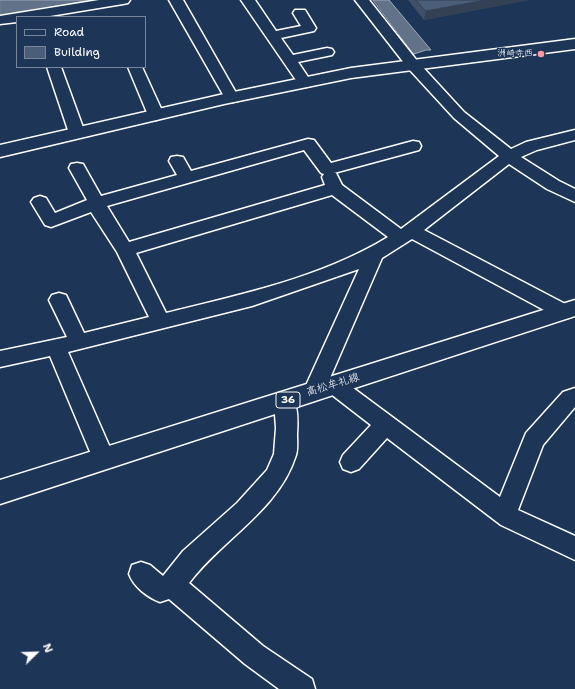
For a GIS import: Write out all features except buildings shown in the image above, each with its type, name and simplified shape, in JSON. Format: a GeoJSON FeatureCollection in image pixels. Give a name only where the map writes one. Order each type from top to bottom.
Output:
{"type":"FeatureCollection","features":[{"type":"Feature","properties":{"kind":"street"},"geometry":{"type":"LineString","coordinates":[[36,16],[123,0]]}},
{"type":"Feature","properties":{"kind":"street"},"geometry":{"type":"LineString","coordinates":[[176,0],[232,98]]}},
{"type":"Feature","properties":{"kind":"street"},"geometry":{"type":"LineString","coordinates":[[248,0],[305,83]]}},
{"type":"Feature","properties":{"kind":"street"},"geometry":{"type":"LineString","coordinates":[[362,0],[413,65],[459,115],[509,156],[553,185],[575,196]]}},
{"type":"Feature","properties":{"kind":"street"},"geometry":{"type":"LineString","coordinates":[[106,3],[112,16]]}},
{"type":"Feature","properties":{"kind":"street"},"geometry":{"type":"LineString","coordinates":[[273,36],[309,28],[300,13]]}},
{"type":"Feature","properties":{"kind":"street"},"geometry":{"type":"LineString","coordinates":[[0,20],[16,18]]}},
{"type":"Feature","properties":{"kind":"street"},"geometry":{"type":"LineString","coordinates":[[0,151],[232,98],[350,74],[575,44]]}},
{"type":"Feature","properties":{"kind":"street"},"geometry":{"type":"LineString","coordinates":[[289,60],[327,52]]}},
{"type":"Feature","properties":{"kind":"street"},"geometry":{"type":"LineString","coordinates":[[54,68],[77,133]]}},
{"type":"Feature","properties":{"kind":"street"},"geometry":{"type":"LineString","coordinates":[[135,68],[156,115]]}},
{"type":"Feature","properties":{"kind":"street"},"geometry":{"type":"LineString","coordinates":[[0,359],[79,342],[260,296],[343,269],[375,254],[406,235],[509,156],[532,146],[575,135]]}},
{"type":"Feature","properties":{"kind":"street"},"geometry":{"type":"LineString","coordinates":[[40,202],[51,221],[97,203],[308,144],[327,170],[335,188],[406,235],[569,310]]}},
{"type":"Feature","properties":{"kind":"street"},"geometry":{"type":"LineString","coordinates":[[327,170],[413,146]]}},
{"type":"Feature","properties":{"kind":"street"},"geometry":{"type":"LineString","coordinates":[[177,161],[186,179]]}},
{"type":"Feature","properties":{"kind":"street"},"geometry":{"type":"LineString","coordinates":[[77,168],[97,203],[99,210],[125,250],[161,321]]}},
{"type":"Feature","properties":{"kind":"street"},"geometry":{"type":"LineString","coordinates":[[125,250],[335,188]]}},
{"type":"Feature","properties":{"kind":"street"},"geometry":{"type":"LineString","coordinates":[[313,392],[375,254]]}},
{"type":"Feature","properties":{"kind":"street"},"geometry":{"type":"LineString","coordinates":[[59,300],[79,342]]}},
{"type":"Feature","properties":{"kind":"street","name":"高松牟礼線"},"geometry":{"type":"LineString","coordinates":[[0,492],[569,310]]}},
{"type":"Feature","properties":{"kind":"street"},"geometry":{"type":"LineString","coordinates":[[56,347],[104,459]]}},
{"type":"Feature","properties":{"kind":"street"},"geometry":{"type":"LineString","coordinates":[[334,385],[505,514],[575,548]]}},
{"type":"Feature","properties":{"kind":"street"},"geometry":{"type":"LineString","coordinates":[[505,514],[534,440],[570,398],[575,397]]}},
{"type":"Feature","properties":{"kind":"street"},"geometry":{"type":"LineString","coordinates":[[141,574],[160,590],[172,585],[192,559],[245,510],[275,476],[285,454],[287,428],[285,401]]}},
{"type":"Feature","properties":{"kind":"street"},"geometry":{"type":"LineString","coordinates":[[351,462],[386,424]]}},
{"type":"Feature","properties":{"kind":"street"},"geometry":{"type":"LineString","coordinates":[[172,585],[254,655],[302,689]]}},
{"type":"Feature","properties":{"kind":"water"},"geometry":{"type":"Polygon","coordinates":[[[0,0],[96,0],[0,16],[0,0]]]}},
{"type":"Feature","properties":{"kind":"water"},"geometry":{"type":"Polygon","coordinates":[[[373,0],[389,0],[431,50],[414,54],[373,0]]]}},
{"type":"Feature","properties":{"kind":"place","name":"洲崎寺西"},"geometry":{"type":"Point","coordinates":[541,54]}}]}
